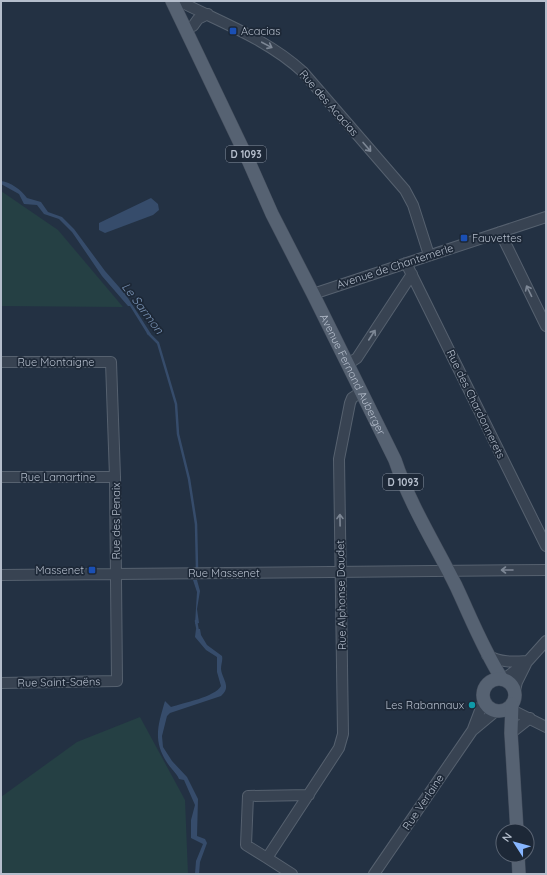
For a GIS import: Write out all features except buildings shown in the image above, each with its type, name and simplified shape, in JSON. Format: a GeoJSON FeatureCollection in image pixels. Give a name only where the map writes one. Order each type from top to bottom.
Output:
{"type":"FeatureCollection","features":[{"type":"Feature","properties":{"kind":"main road","name":"Avenue Fernand Auberger"},"geometry":{"type":"LineString","coordinates":[[179,2],[193,26],[217,95]]}},
{"type":"Feature","properties":{"kind":"main road","name":"Avenue Fernand Auberger"},"geometry":{"type":"LineString","coordinates":[[179,2],[217,95],[249,162],[269,209],[395,460],[404,486],[448,571],[486,654],[503,679]]}},
{"type":"Feature","properties":{"kind":"main road","name":"Avenue Fernand Auberger"},"geometry":{"type":"LineString","coordinates":[[486,654],[490,674],[489,684]]}},
{"type":"Feature","properties":{"kind":"main road"},"geometry":{"type":"LineString","coordinates":[[509,704],[486,705],[483,694],[489,684],[503,679],[512,685],[509,704],[517,823]]}},
{"type":"Feature","properties":{"kind":"main road"},"geometry":{"type":"LineString","coordinates":[[518,863],[519,874]]}},
{"type":"Feature","properties":{"kind":"street","name":"Rue des Acacias"},"geometry":{"type":"LineString","coordinates":[[179,2],[208,14],[272,47],[303,72],[405,190],[414,205],[429,255]]}},
{"type":"Feature","properties":{"kind":"street"},"geometry":{"type":"LineString","coordinates":[[193,26],[198,19],[208,14]]}},
{"type":"Feature","properties":{"kind":"street","name":"Avenue de Chantemerle"},"geometry":{"type":"LineString","coordinates":[[313,294],[546,217]]}},
{"type":"Feature","properties":{"kind":"street"},"geometry":{"type":"LineString","coordinates":[[500,232],[546,326]]}},
{"type":"Feature","properties":{"kind":"street","name":"Rue des Chardonnerets"},"geometry":{"type":"LineString","coordinates":[[406,263],[546,546]]}},
{"type":"Feature","properties":{"kind":"street"},"geometry":{"type":"LineString","coordinates":[[348,364],[357,358],[412,274]]}},
{"type":"Feature","properties":{"kind":"street","name":"Rue Montaigne"},"geometry":{"type":"LineString","coordinates":[[1,362],[112,362]]}},
{"type":"Feature","properties":{"kind":"street","name":"Rue des Penaix"},"geometry":{"type":"LineString","coordinates":[[112,362],[115,476],[117,681]]}},
{"type":"Feature","properties":{"kind":"street","name":"Rue Alphonse Daudet"},"geometry":{"type":"LineString","coordinates":[[267,858],[339,748],[343,734],[339,459],[350,403],[352,398],[361,392]]}},
{"type":"Feature","properties":{"kind":"street","name":"Rue Lamartine"},"geometry":{"type":"LineString","coordinates":[[1,477],[115,476]]}},
{"type":"Feature","properties":{"kind":"street","name":"Rue Massenet"},"geometry":{"type":"LineString","coordinates":[[1,575],[546,570]]}},
{"type":"Feature","properties":{"kind":"street"},"geometry":{"type":"LineString","coordinates":[[503,679],[528,661],[546,641]]}},
{"type":"Feature","properties":{"kind":"street"},"geometry":{"type":"LineString","coordinates":[[486,654],[495,659],[511,662],[528,661]]}},
{"type":"Feature","properties":{"kind":"street"},"geometry":{"type":"LineString","coordinates":[[528,661],[517,682],[509,704],[546,727]]}},
{"type":"Feature","properties":{"kind":"street","name":"Rue Saint-Saëns"},"geometry":{"type":"LineString","coordinates":[[1,683],[117,681]]}},
{"type":"Feature","properties":{"kind":"street","name":"Rue Verlaine"},"geometry":{"type":"LineString","coordinates":[[374,874],[472,730],[484,700]]}},
{"type":"Feature","properties":{"kind":"street","name":"Rue Verlaine"},"geometry":{"type":"LineString","coordinates":[[472,730],[509,704]]}},
{"type":"Feature","properties":{"kind":"street"},"geometry":{"type":"LineString","coordinates":[[511,733],[530,718]]}},
{"type":"Feature","properties":{"kind":"street"},"geometry":{"type":"LineString","coordinates":[[292,874],[246,845],[248,796],[308,795]]}},
{"type":"Feature","properties":{"kind":"green space"},"geometry":{"type":"Polygon","coordinates":[[[1,191],[58,230],[123,307],[1,306],[1,191]]]}},
{"type":"Feature","properties":{"kind":"green space"},"geometry":{"type":"Polygon","coordinates":[[[140,717],[185,800],[188,874],[1,874],[1,797],[77,742],[140,717]]]}},
{"type":"Feature","properties":{"kind":"water"},"geometry":{"type":"Polygon","coordinates":[[[1,181],[16,187],[27,198],[41,202],[48,212],[62,217],[74,229],[105,271],[126,295],[151,334],[148,335],[130,306],[128,306],[102,276],[72,232],[59,219],[44,214],[37,205],[24,204],[19,194],[1,184],[1,181]]]}},
{"type":"Feature","properties":{"kind":"water"},"geometry":{"type":"Polygon","coordinates":[[[151,198],[158,204],[159,210],[153,215],[105,233],[99,230],[99,223],[151,198]]]}},
{"type":"Feature","properties":{"kind":"water"},"geometry":{"type":"Polygon","coordinates":[[[193,580],[197,580],[200,591],[197,609],[199,623],[195,624],[197,592],[193,580]]]}},
{"type":"Feature","properties":{"kind":"water"},"geometry":{"type":"Polygon","coordinates":[[[196,629],[200,629],[201,635],[207,645],[222,656],[221,669],[226,683],[226,689],[221,696],[170,713],[167,716],[162,736],[163,747],[172,761],[187,777],[198,799],[197,836],[205,839],[207,843],[200,862],[199,874],[195,874],[196,861],[203,844],[191,838],[191,820],[195,805],[184,780],[179,779],[162,753],[158,739],[160,718],[165,701],[171,707],[206,696],[218,690],[221,686],[217,672],[217,657],[206,650],[195,637],[196,629]]]}},
{"type":"Feature","properties":{"kind":"waterway","name":"Le Sarmon"},"geometry":{"type":"LineString","coordinates":[[148,333],[158,343],[176,404],[178,434],[189,479],[196,524],[197,568]]}},
{"type":"Feature","properties":{"kind":"waterway","name":"Le Sarmon"},"geometry":{"type":"LineString","coordinates":[[196,621],[198,632]]}},
{"type":"Feature","properties":{"kind":"place","name":"Acacias"},"geometry":{"type":"Point","coordinates":[233,31]}},
{"type":"Feature","properties":{"kind":"place","name":"Fauvettes"},"geometry":{"type":"Point","coordinates":[464,238]}},
{"type":"Feature","properties":{"kind":"place","name":"Massenet"},"geometry":{"type":"Point","coordinates":[92,570]}},
{"type":"Feature","properties":{"kind":"place","name":"Les Rabannaux"},"geometry":{"type":"Point","coordinates":[472,705]}}]}
